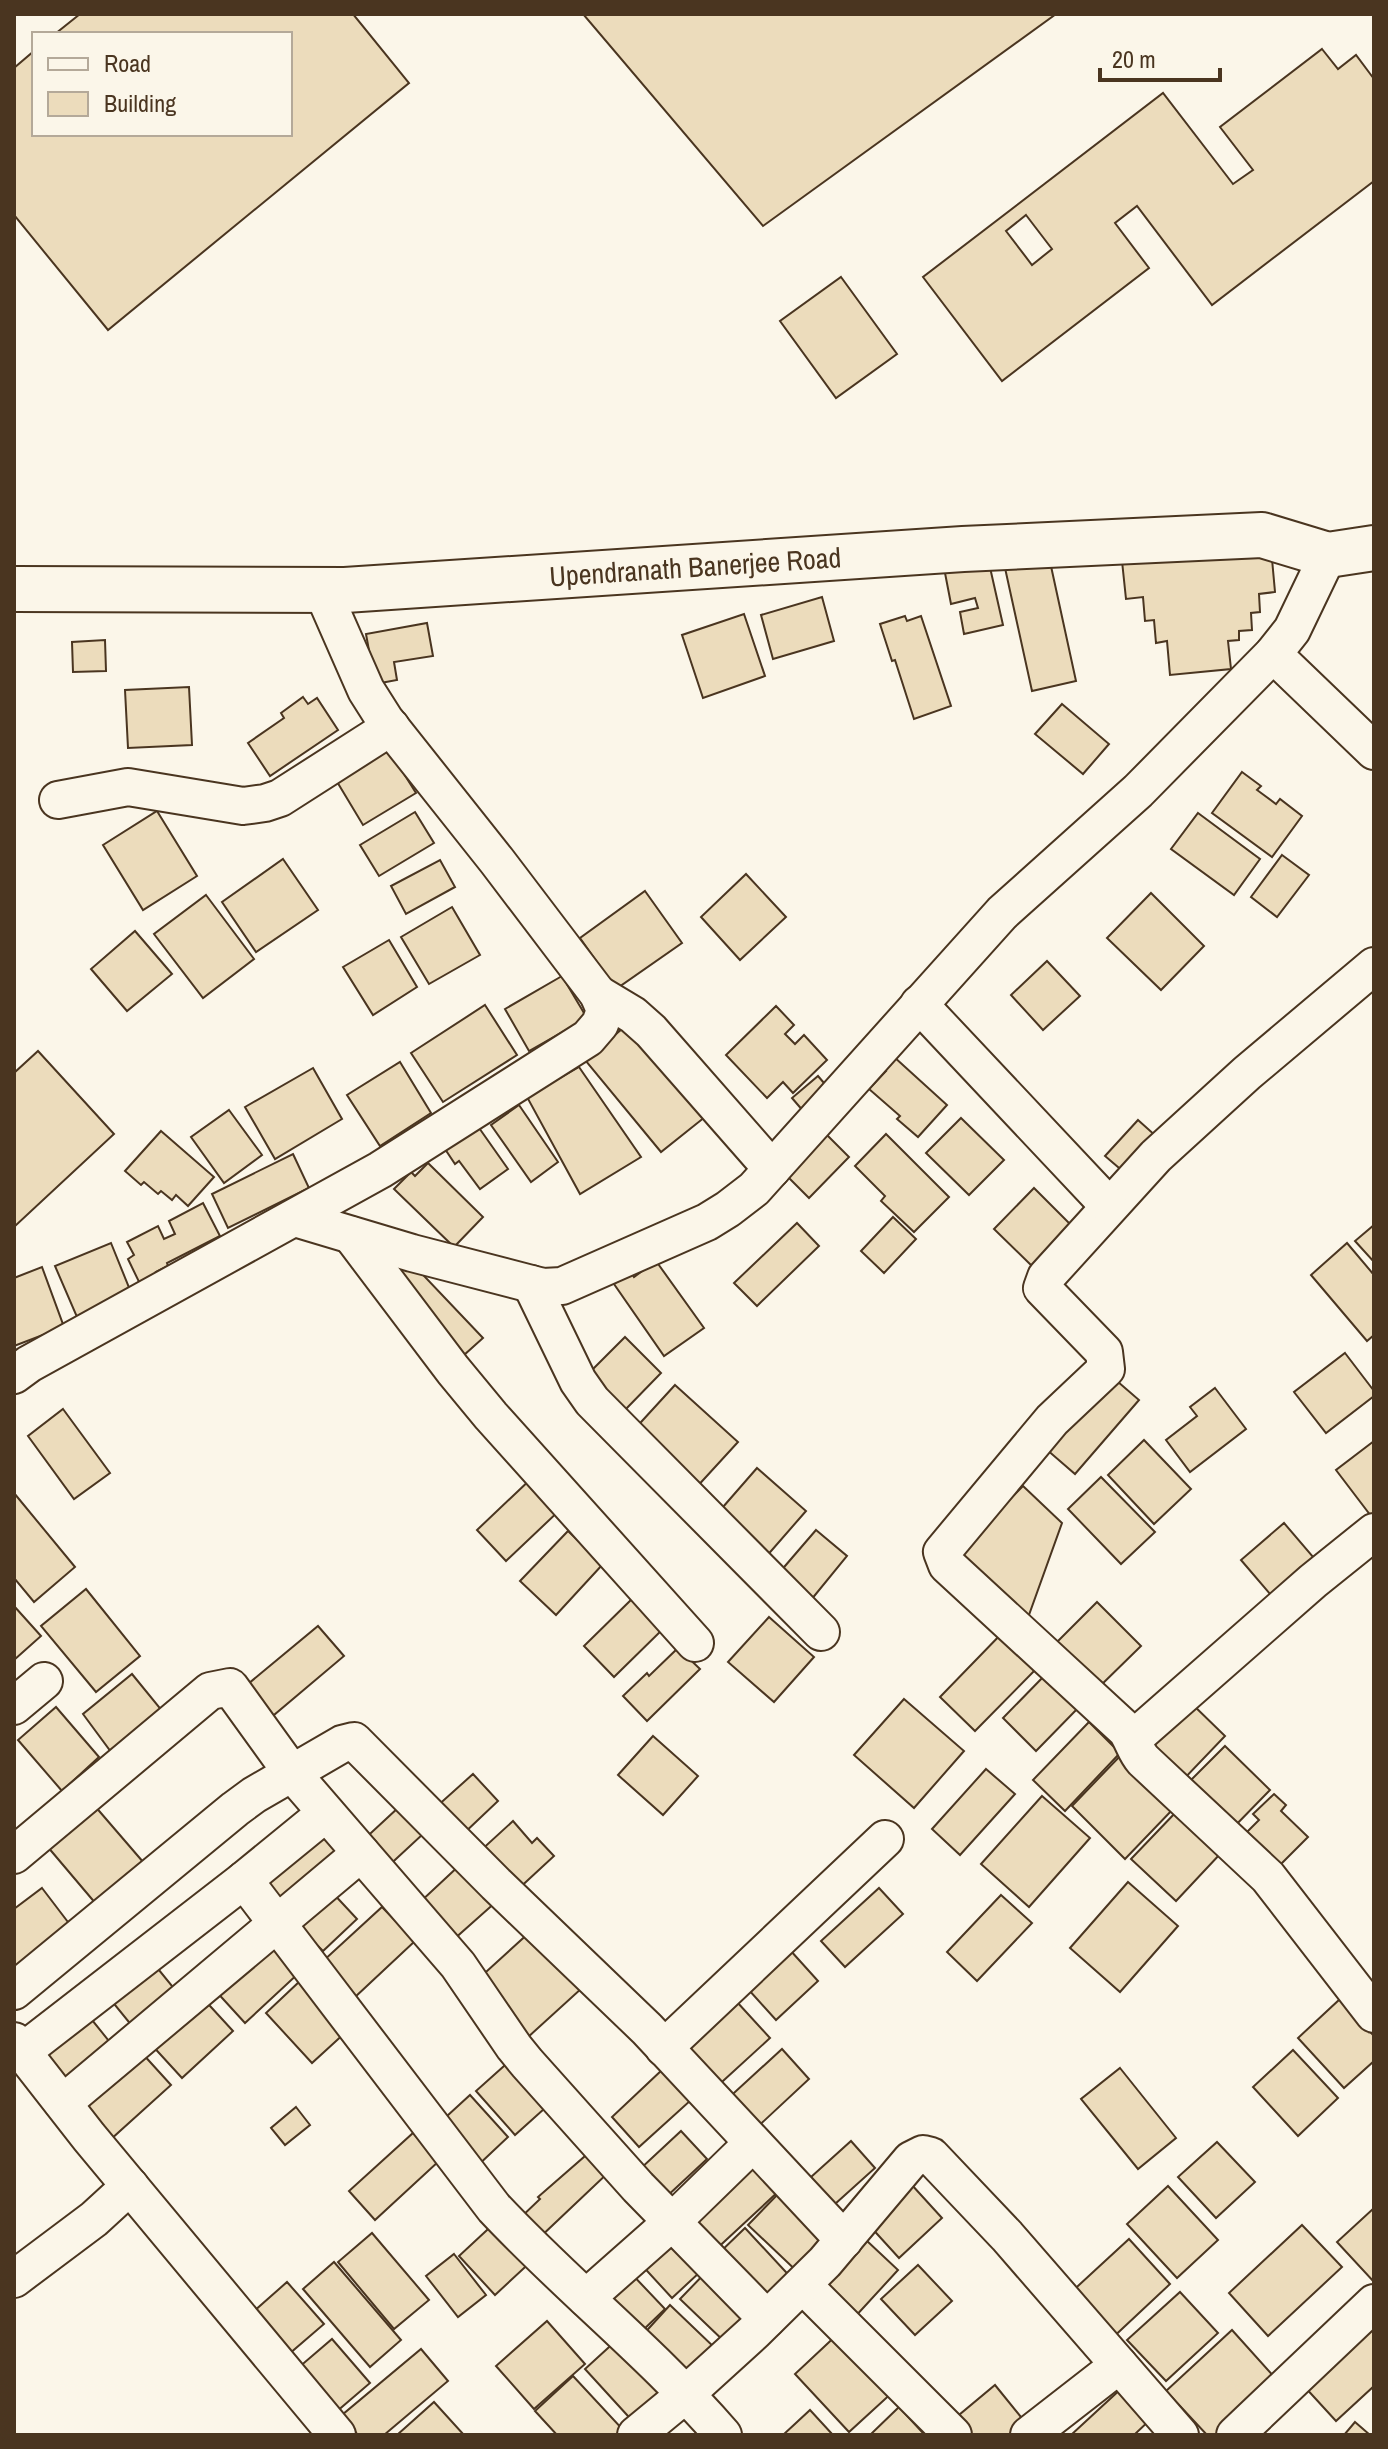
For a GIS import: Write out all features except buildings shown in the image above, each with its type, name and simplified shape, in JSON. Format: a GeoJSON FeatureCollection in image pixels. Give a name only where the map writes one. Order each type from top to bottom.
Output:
{"type":"FeatureCollection","features":[{"type":"Feature","properties":{"kind":"street","name":"Upendranath Banerjee Road"},"geometry":{"type":"LineString","coordinates":[[14,589],[322,590],[963,549],[1262,535],[1328,555],[1374,548]]}},
{"type":"Feature","properties":{"kind":"street"},"geometry":{"type":"LineString","coordinates":[[295,1218],[543,1287],[562,1286],[707,1222],[754,1189],[1002,913],[1138,791],[1273,654],[1292,630],[1328,555]]}},
{"type":"Feature","properties":{"kind":"street"},"geometry":{"type":"LineString","coordinates":[[14,1375],[380,1170],[588,1038],[600,1024],[605,1010],[598,994],[391,727],[366,690],[322,590]]}},
{"type":"Feature","properties":{"kind":"street"},"geometry":{"type":"LineString","coordinates":[[1273,654],[1374,751]]}},
{"type":"Feature","properties":{"kind":"street"},"geometry":{"type":"LineString","coordinates":[[58,800],[128,787],[243,806],[265,803],[280,798],[391,727]]}},
{"type":"Feature","properties":{"kind":"street"},"geometry":{"type":"LineString","coordinates":[[1374,966],[1247,1073],[1156,1156],[1042,1283],[1042,1288],[1104,1352],[1106,1369],[1052,1420],[942,1552],[947,1565],[1126,1730],[1133,1739],[1138,1755],[1268,1877],[1374,2014]]}},
{"type":"Feature","properties":{"kind":"street"},"geometry":{"type":"LineString","coordinates":[[598,994],[633,1015],[651,1031],[772,1169]]}},
{"type":"Feature","properties":{"kind":"street"},"geometry":{"type":"LineString","coordinates":[[919,1004],[1109,1206]]}},
{"type":"Feature","properties":{"kind":"street"},"geometry":{"type":"LineString","coordinates":[[351,1235],[491,1416],[695,1643]]}},
{"type":"Feature","properties":{"kind":"street"},"geometry":{"type":"LineString","coordinates":[[531,1284],[578,1381],[592,1401],[821,1632]]}},
{"type":"Feature","properties":{"kind":"street"},"geometry":{"type":"LineString","coordinates":[[1133,1739],[1313,1581],[1374,1532]]}},
{"type":"Feature","properties":{"kind":"street"},"geometry":{"type":"LineString","coordinates":[[14,1706],[44,1681]]}},
{"type":"Feature","properties":{"kind":"street"},"geometry":{"type":"LineString","coordinates":[[14,1855],[210,1691],[230,1687],[292,1773],[458,1965],[514,2047],[672,2222],[767,2319]]}},
{"type":"Feature","properties":{"kind":"street"},"geometry":{"type":"LineString","coordinates":[[14,1991],[235,1809],[342,1744],[354,1741],[664,2048],[844,2240]]}},
{"type":"Feature","properties":{"kind":"street"},"geometry":{"type":"LineString","coordinates":[[326,1813],[244,1880],[18,2046],[337,2435]]}},
{"type":"Feature","properties":{"kind":"street"},"geometry":{"type":"LineString","coordinates":[[664,2048],[885,1839]]}},
{"type":"Feature","properties":{"kind":"street"},"geometry":{"type":"LineString","coordinates":[[63,2103],[361,1853]]}},
{"type":"Feature","properties":{"kind":"street"},"geometry":{"type":"LineString","coordinates":[[244,1880],[494,2208],[687,2393],[723,2435]]}},
{"type":"Feature","properties":{"kind":"street"},"geometry":{"type":"LineString","coordinates":[[586,2298],[672,2222],[753,2143]]}},
{"type":"Feature","properties":{"kind":"street"},"geometry":{"type":"LineString","coordinates":[[636,2435],[687,2393],[803,2285],[911,2160],[923,2154],[931,2156],[1007,2236],[1119,2365],[1166,2430]]}},
{"type":"Feature","properties":{"kind":"street"},"geometry":{"type":"LineString","coordinates":[[14,2279],[94,2219],[130,2186]]}},
{"type":"Feature","properties":{"kind":"street"},"geometry":{"type":"LineString","coordinates":[[803,2285],[953,2435]]}},
{"type":"Feature","properties":{"kind":"street"},"geometry":{"type":"LineString","coordinates":[[1235,2435],[1374,2303]]}},
{"type":"Feature","properties":{"kind":"street"},"geometry":{"type":"LineString","coordinates":[[1029,2435],[1119,2365]]}}]}
